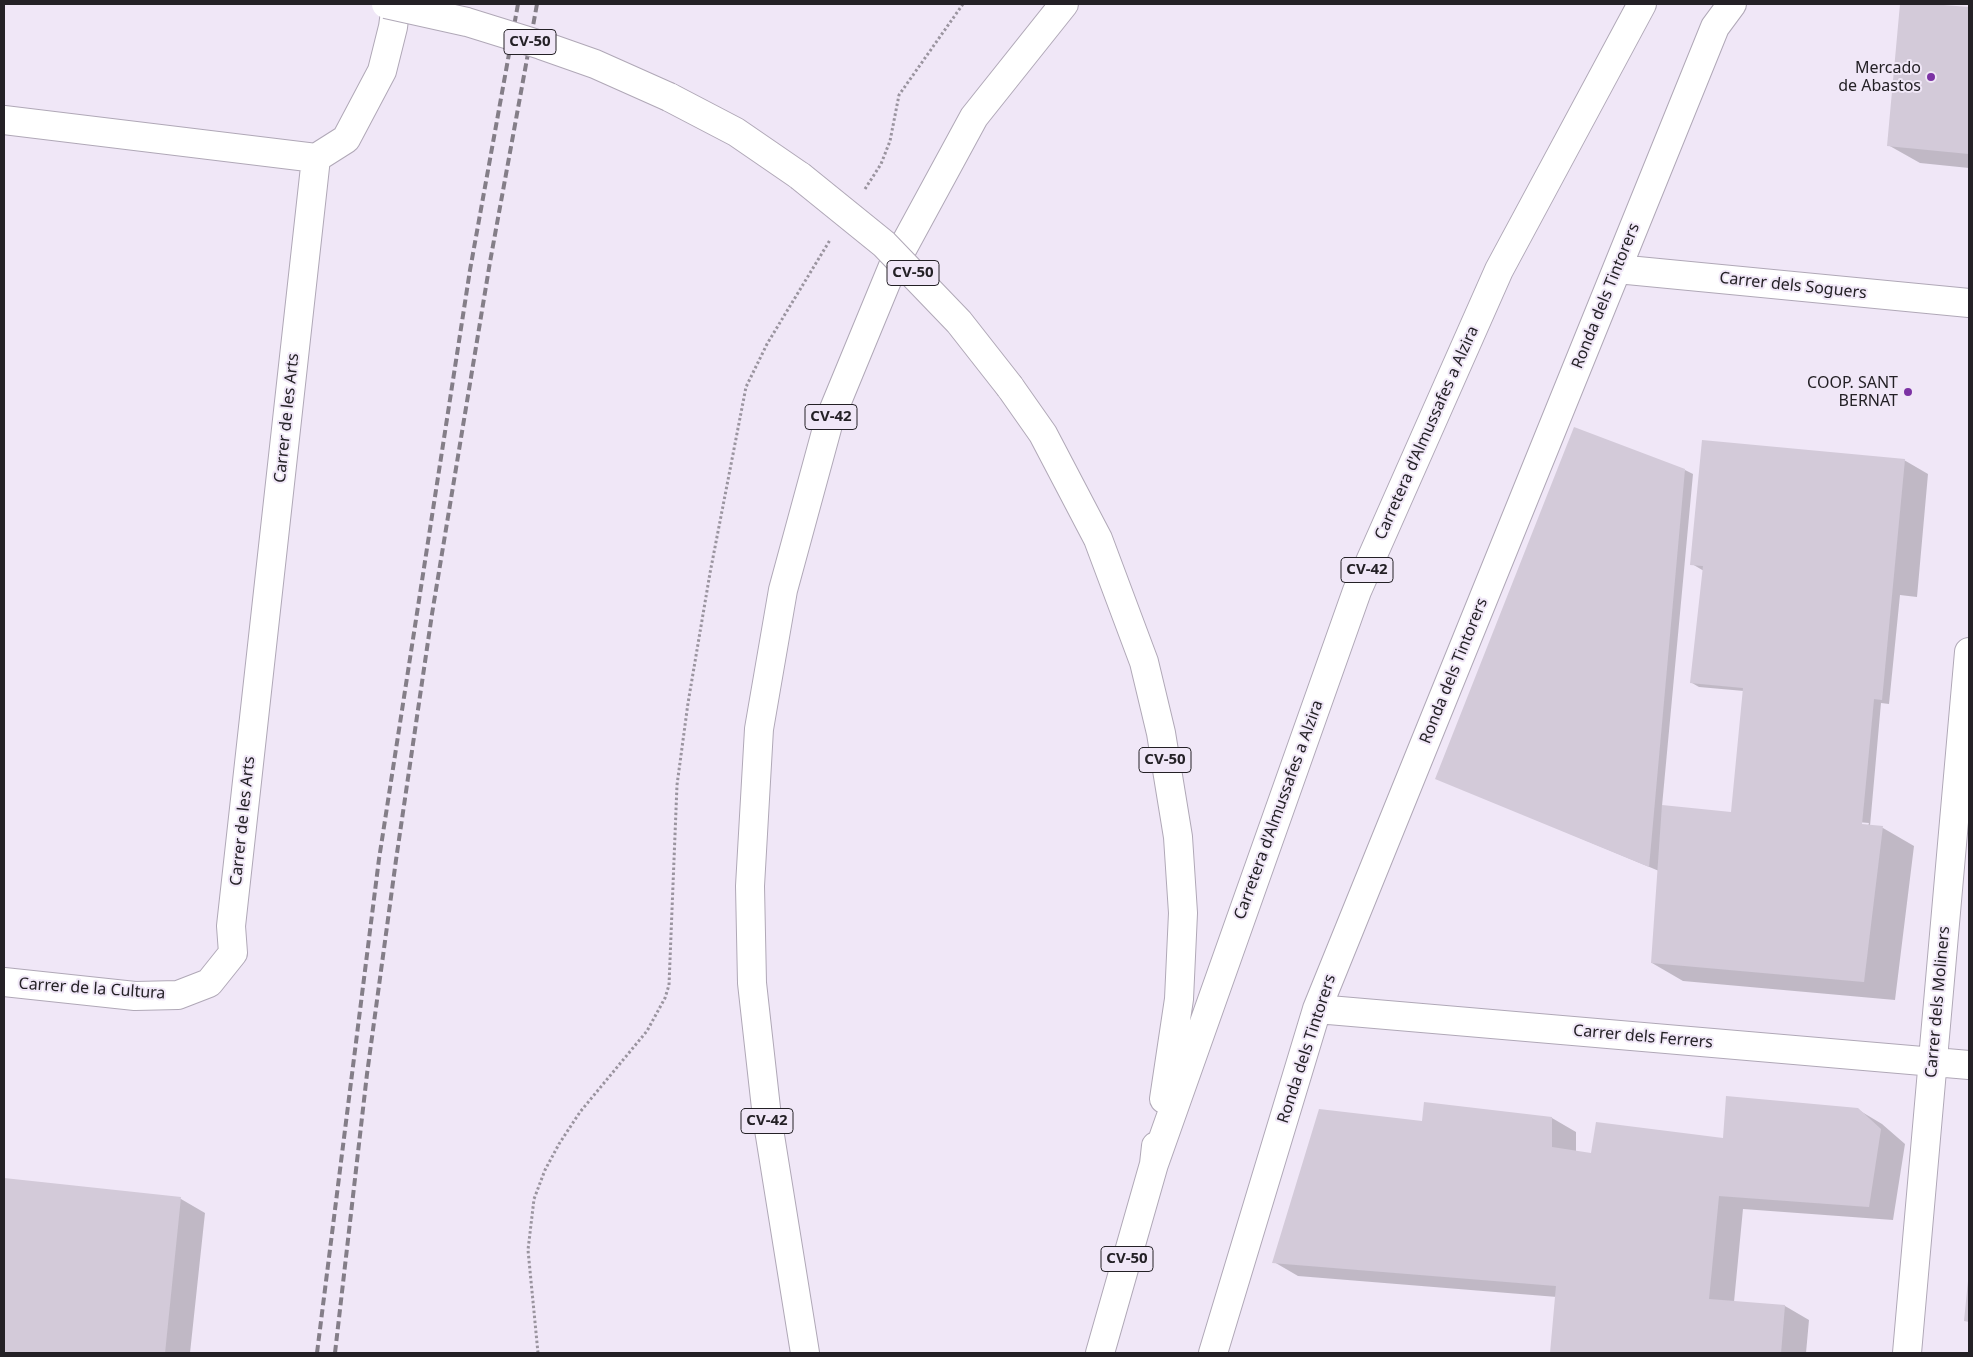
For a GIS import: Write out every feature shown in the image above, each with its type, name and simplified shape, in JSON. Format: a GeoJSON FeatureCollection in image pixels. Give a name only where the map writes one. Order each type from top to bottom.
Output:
{"type":"FeatureCollection","features":[{"type":"Feature","properties":{"kind":"street","name":"CV-50"},"geometry":{"type":"LineString","coordinates":[[386,4],[467,22],[595,64],[669,97],[736,132],[800,176],[884,244],[959,322],[1010,387],[1043,434],[1098,539],[1144,662],[1161,734],[1178,837],[1183,913],[1179,999],[1154,1164],[1100,1353]]}},
{"type":"Feature","properties":{"kind":"street"},"geometry":{"type":"LineString","coordinates":[[4,120],[316,158],[346,138],[382,71],[393,27],[396,4]]}},
{"type":"Feature","properties":{"kind":"street","name":"CV-42"},"geometry":{"type":"LineString","coordinates":[[805,1353],[767,1117],[752,983],[750,886],[758,738],[765,683],[779,609],[829,421],[893,266],[974,117],[1064,4]]}},
{"type":"Feature","properties":{"kind":"street","name":"Carretera d'Almussafes a Alzira"},"geometry":{"type":"LineString","coordinates":[[1154,1164],[1357,591],[1499,270],[1642,4]]}},
{"type":"Feature","properties":{"kind":"street","name":"Ronda dels Tintorers"},"geometry":{"type":"LineString","coordinates":[[1212,1353],[1317,1009],[1715,27],[1732,4]]}},
{"type":"Feature","properties":{"kind":"street","name":"Carrer de les Arts"},"geometry":{"type":"LineString","coordinates":[[209,983],[233,953],[231,926],[316,158]]}},
{"type":"Feature","properties":{"kind":"street","name":"Carrer dels Soguers"},"geometry":{"type":"LineString","coordinates":[[1617,269],[1969,303]]}},
{"type":"Feature","properties":{"kind":"street","name":"Carrer dels Moliners"},"geometry":{"type":"LineString","coordinates":[[1907,1353],[1969,652]]}},
{"type":"Feature","properties":{"kind":"street","name":"Carrer de la Cultura"},"geometry":{"type":"LineString","coordinates":[[4,982],[134,996],[178,995],[209,983]]}},
{"type":"Feature","properties":{"kind":"street","name":"Carrer dels Ferrers"},"geometry":{"type":"LineString","coordinates":[[1317,1009],[1969,1064]]}},
{"type":"Feature","properties":{"kind":"path"},"geometry":{"type":"LineString","coordinates":[[860,196],[881,164],[890,141],[899,95],[963,4]]}},
{"type":"Feature","properties":{"kind":"path"},"geometry":{"type":"LineString","coordinates":[[538,1353],[528,1250],[534,1199],[545,1170],[559,1144],[580,1112],[647,1031],[665,998],[669,984],[677,785],[685,721],[710,573],[746,387],[768,344],[833,236]]}},
{"type":"Feature","properties":{"kind":"building","name":"Mercado de Abastos"},"geometry":{"type":"Polygon","coordinates":[[[1900,4],[1969,7],[1969,154],[1887,146],[1900,4]]]}},
{"type":"Feature","properties":{"kind":"building"},"geometry":{"type":"Polygon","coordinates":[[[1574,427],[1685,469],[1649,867],[1435,779],[1574,427]]]}},
{"type":"Feature","properties":{"kind":"building"},"geometry":{"type":"Polygon","coordinates":[[[1702,440],[1905,459],[1882,700],[1874,699],[1862,824],[1883,826],[1864,982],[1651,963],[1662,805],[1731,812],[1743,688],[1690,683],[1703,566],[1690,565],[1702,440]]]}},
{"type":"Feature","properties":{"kind":"building"},"geometry":{"type":"Polygon","coordinates":[[[1726,1096],[1858,1108],[1881,1129],[1869,1207],[1719,1196],[1709,1299],[1785,1305],[1781,1353],[1550,1353],[1556,1286],[1272,1263],[1319,1109],[1422,1121],[1424,1102],[1552,1117],[1552,1147],[1591,1153],[1596,1122],[1723,1138],[1726,1096]]]}},
{"type":"Feature","properties":{"kind":"building"},"geometry":{"type":"Polygon","coordinates":[[[4,1178],[181,1197],[165,1353],[4,1353],[4,1178]]]}},
{"type":"Feature","properties":{"kind":"building"},"geometry":{"type":"Polygon","coordinates":[[[1969,1281],[1969,1322],[1964,1321],[1969,1281]]]}},
{"type":"Feature","properties":{"kind":"railway"},"geometry":{"type":"LineString","coordinates":[[317,1353],[379,859],[470,270],[518,4]]}},
{"type":"Feature","properties":{"kind":"railway"},"geometry":{"type":"LineString","coordinates":[[335,1353],[367,1074],[432,614],[490,262],[537,4]]}},
{"type":"Feature","properties":{"kind":"place","name":"Mercado de Abastos"},"geometry":{"type":"Point","coordinates":[1931,77]}},
{"type":"Feature","properties":{"kind":"place","name":"COOP. SANT BERNAT"},"geometry":{"type":"Point","coordinates":[1908,392]}}]}
